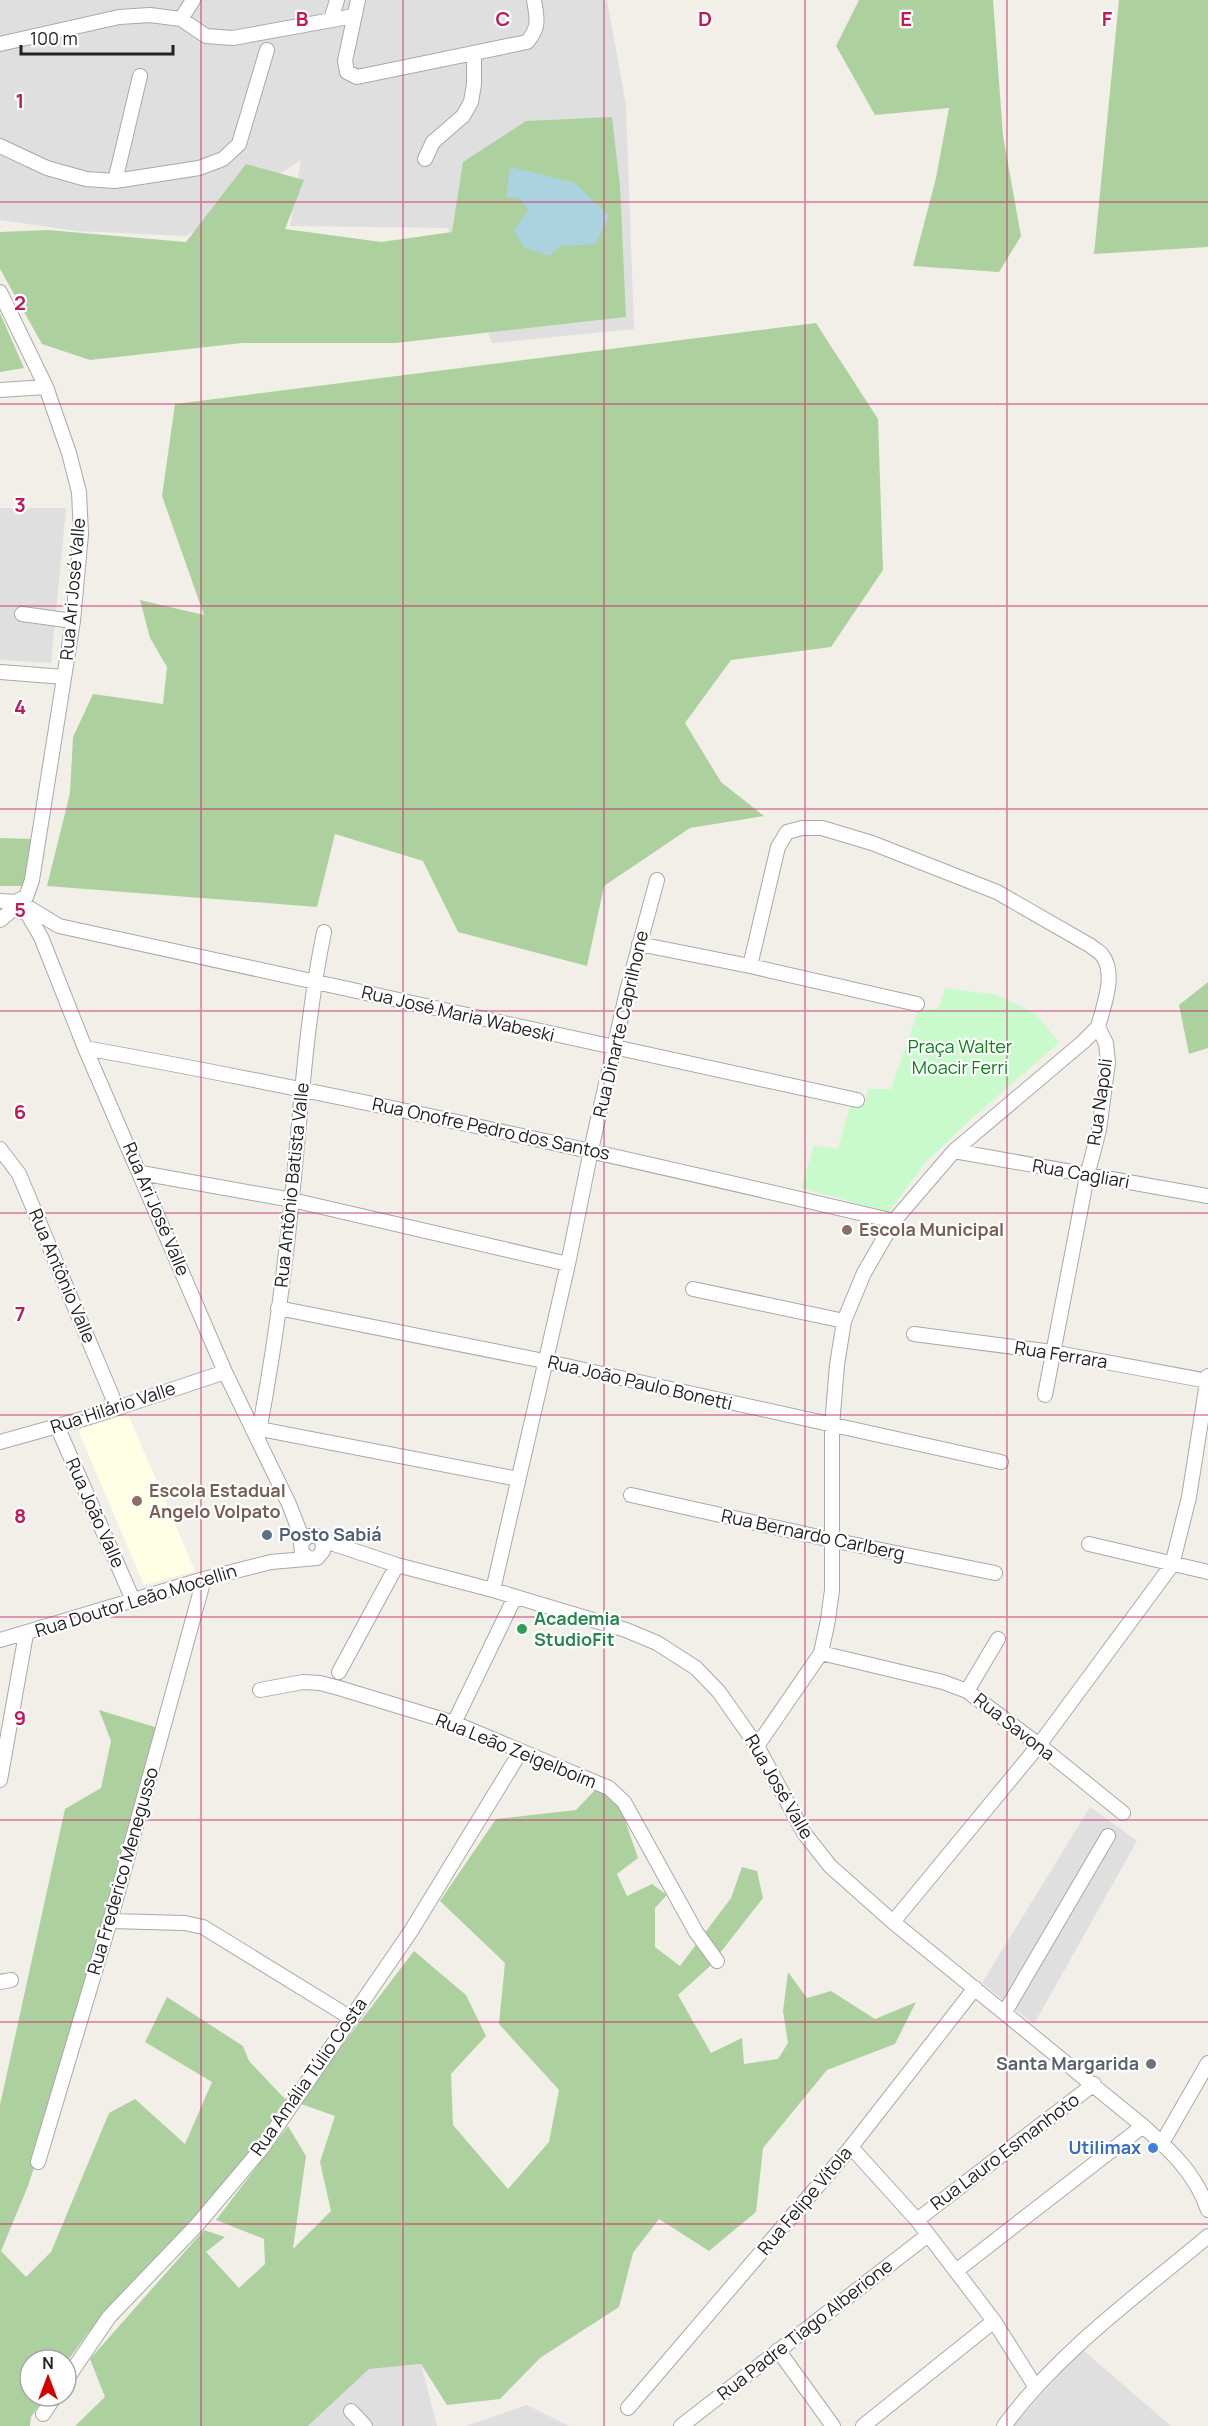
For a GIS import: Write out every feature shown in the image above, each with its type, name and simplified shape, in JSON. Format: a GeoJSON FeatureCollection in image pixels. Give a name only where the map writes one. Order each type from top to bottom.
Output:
{"type":"FeatureCollection","features":[{"type":"Feature","properties":{"kind":"street"},"geometry":{"type":"LineString","coordinates":[[182,19],[192,0]]}},
{"type":"Feature","properties":{"kind":"street"},"geometry":{"type":"LineString","coordinates":[[331,20],[337,0]]}},
{"type":"Feature","properties":{"kind":"street"},"geometry":{"type":"LineString","coordinates":[[358,0],[345,61],[347,72],[357,77],[527,42],[535,33],[538,23],[534,0]]}},
{"type":"Feature","properties":{"kind":"street"},"geometry":{"type":"LineString","coordinates":[[0,44],[119,17],[150,15],[182,19],[206,36],[233,38],[354,15]]}},
{"type":"Feature","properties":{"kind":"street"},"geometry":{"type":"LineString","coordinates":[[0,146],[47,168],[86,179],[115,181],[199,168],[223,159],[239,144],[267,50]]}},
{"type":"Feature","properties":{"kind":"street"},"geometry":{"type":"LineString","coordinates":[[425,159],[433,142],[463,116],[471,102],[474,84],[474,54]]}},
{"type":"Feature","properties":{"kind":"street"},"geometry":{"type":"LineString","coordinates":[[115,181],[140,76]]}},
{"type":"Feature","properties":{"kind":"street","name":"Rua Ari José Valle"},"geometry":{"type":"LineString","coordinates":[[0,292],[46,387],[69,453],[79,492],[81,534],[73,621],[32,880],[14,907],[40,937],[85,1048],[141,1173],[225,1372],[259,1433],[311,1546]]}},
{"type":"Feature","properties":{"kind":"street"},"geometry":{"type":"LineString","coordinates":[[0,390],[46,387]]}},
{"type":"Feature","properties":{"kind":"street"},"geometry":{"type":"LineString","coordinates":[[22,614],[73,621]]}},
{"type":"Feature","properties":{"kind":"street"},"geometry":{"type":"LineString","coordinates":[[0,672],[64,677]]}},
{"type":"Feature","properties":{"kind":"street"},"geometry":{"type":"LineString","coordinates":[[750,966],[778,847],[787,832],[802,828],[822,828],[872,843],[997,892],[1091,946],[1103,956],[1108,968],[1107,993],[1098,1026],[1083,1042],[954,1151],[894,1221],[864,1274],[844,1321],[837,1365],[832,1426],[831,1600],[820,1653],[757,1746]]}},
{"type":"Feature","properties":{"kind":"street","name":"Rua Dinarte Caprilhone"},"geometry":{"type":"LineString","coordinates":[[493,1590],[568,1264],[614,1049],[657,880]]}},
{"type":"Feature","properties":{"kind":"street","name":"Rua José Maria Wabeski"},"geometry":{"type":"LineString","coordinates":[[14,907],[59,926],[614,1049],[857,1100]]}},
{"type":"Feature","properties":{"kind":"street"},"geometry":{"type":"LineString","coordinates":[[40,937],[59,926]]}},
{"type":"Feature","properties":{"kind":"street","name":"Rua Antônio Batista Valle"},"geometry":{"type":"LineString","coordinates":[[259,1433],[279,1308],[314,981],[324,932]]}},
{"type":"Feature","properties":{"kind":"street"},"geometry":{"type":"LineString","coordinates":[[639,944],[750,966],[917,1004]]}},
{"type":"Feature","properties":{"kind":"street","name":"Rua Napoli"},"geometry":{"type":"LineString","coordinates":[[1045,1395],[1087,1176],[1099,1130],[1108,1062],[1106,1043],[1098,1026]]}},
{"type":"Feature","properties":{"kind":"street","name":"Rua Onofre Pedro dos Santos"},"geometry":{"type":"LineString","coordinates":[[85,1048],[303,1088],[591,1150],[894,1221]]}},
{"type":"Feature","properties":{"kind":"street","name":"Rua Antônio Valle"},"geometry":{"type":"LineString","coordinates":[[0,1149],[19,1174],[117,1408]]}},
{"type":"Feature","properties":{"kind":"street","name":"Rua Cagliari"},"geometry":{"type":"LineString","coordinates":[[954,1151],[1208,1196]]}},
{"type":"Feature","properties":{"kind":"street"},"geometry":{"type":"LineString","coordinates":[[141,1173],[292,1200],[568,1264]]}},
{"type":"Feature","properties":{"kind":"street"},"geometry":{"type":"LineString","coordinates":[[693,1289],[844,1321]]}},
{"type":"Feature","properties":{"kind":"street","name":"Rua João Paulo Bonetti"},"geometry":{"type":"LineString","coordinates":[[279,1308],[544,1362],[1001,1462]]}},
{"type":"Feature","properties":{"kind":"street","name":"Rua Ferrara"},"geometry":{"type":"LineString","coordinates":[[914,1334],[1052,1352],[1208,1379]]}},
{"type":"Feature","properties":{"kind":"street","name":"Rua Hilário Valle"},"geometry":{"type":"LineString","coordinates":[[0,1442],[117,1408],[225,1372]]}},
{"type":"Feature","properties":{"kind":"street"},"geometry":{"type":"LineString","coordinates":[[892,1922],[1039,1745],[1172,1565],[1189,1497],[1208,1379]]}},
{"type":"Feature","properties":{"kind":"street","name":"Rua João Valle"},"geometry":{"type":"LineString","coordinates":[[57,1426],[133,1600]]}},
{"type":"Feature","properties":{"kind":"street"},"geometry":{"type":"LineString","coordinates":[[259,1433],[518,1479]]}},
{"type":"Feature","properties":{"kind":"street","name":"Rua Bernardo Carlberg"},"geometry":{"type":"LineString","coordinates":[[631,1496],[994,1573]]}},
{"type":"Feature","properties":{"kind":"street"},"geometry":{"type":"LineString","coordinates":[[1089,1545],[1208,1572]]}},
{"type":"Feature","properties":{"kind":"street","name":"Rua Doutor Leão Mocellin"},"geometry":{"type":"LineString","coordinates":[[0,1640],[204,1579],[272,1562],[311,1546]]}},
{"type":"Feature","properties":{"kind":"street","name":"Rua José Valle"},"geometry":{"type":"LineString","coordinates":[[311,1546],[360,1552],[397,1565],[493,1590],[626,1630],[657,1643],[696,1668],[719,1692],[757,1746],[804,1833],[830,1866],[892,1922],[1005,2012],[1162,2143],[1180,2160],[1196,2182],[1208,2211]]}},
{"type":"Feature","properties":{"kind":"street"},"geometry":{"type":"LineString","coordinates":[[339,1672],[397,1565]]}},
{"type":"Feature","properties":{"kind":"street","name":"Rua Frederico Menegusso"},"geometry":{"type":"LineString","coordinates":[[38,2162],[110,1921],[204,1579]]}},
{"type":"Feature","properties":{"kind":"street"},"geometry":{"type":"LineString","coordinates":[[454,1723],[515,1597]]}},
{"type":"Feature","properties":{"kind":"street"},"geometry":{"type":"LineString","coordinates":[[0,1780],[26,1634]]}},
{"type":"Feature","properties":{"kind":"street"},"geometry":{"type":"LineString","coordinates":[[967,1691],[998,1639]]}},
{"type":"Feature","properties":{"kind":"street","name":"Rua Savona"},"geometry":{"type":"LineString","coordinates":[[820,1653],[943,1682],[967,1691],[1039,1745],[1123,1814]]}},
{"type":"Feature","properties":{"kind":"street","name":"Rua Leão Zeigelboim"},"geometry":{"type":"LineString","coordinates":[[260,1690],[303,1682],[320,1683],[454,1723],[609,1788],[624,1802],[696,1932],[717,1961]]}},
{"type":"Feature","properties":{"kind":"street","name":"Rua Amália Túlio Costa"},"geometry":{"type":"LineString","coordinates":[[78,2363],[110,2317],[197,2225],[262,2148],[411,1931],[521,1751]]}},
{"type":"Feature","properties":{"kind":"street"},"geometry":{"type":"LineString","coordinates":[[1005,2012],[1108,1836]]}},
{"type":"Feature","properties":{"kind":"street"},"geometry":{"type":"LineString","coordinates":[[110,1921],[185,1923],[203,1927],[351,2018]]}},
{"type":"Feature","properties":{"kind":"street","name":"Rua Felipe Vítola"},"geometry":{"type":"LineString","coordinates":[[628,2408],[851,2147],[975,1988]]}},
{"type":"Feature","properties":{"kind":"street"},"geometry":{"type":"LineString","coordinates":[[1162,2143],[1208,2063]]}},
{"type":"Feature","properties":{"kind":"street","name":"Rua Lauro Esmanhoto"},"geometry":{"type":"LineString","coordinates":[[917,2220],[1094,2085]]}},
{"type":"Feature","properties":{"kind":"street"},"geometry":{"type":"LineString","coordinates":[[956,2271],[1143,2126]]}},
{"type":"Feature","properties":{"kind":"street"},"geometry":{"type":"LineString","coordinates":[[851,2147],[917,2220],[994,2320],[1035,2386]]}},
{"type":"Feature","properties":{"kind":"street","name":"Rua Padre Tiago Alberione"},"geometry":{"type":"LineString","coordinates":[[681,2426],[928,2235]]}},
{"type":"Feature","properties":{"kind":"street"},"geometry":{"type":"LineString","coordinates":[[1004,2426],[1035,2386],[1076,2346],[1208,2236]]}},
{"type":"Feature","properties":{"kind":"street"},"geometry":{"type":"LineString","coordinates":[[862,2426],[994,2320]]}},
{"type":"Feature","properties":{"kind":"street"},"geometry":{"type":"LineString","coordinates":[[778,2350],[833,2426]]}},
{"type":"Feature","properties":{"kind":"street"},"geometry":{"type":"LineString","coordinates":[[43,2414],[47,2408]]}},
{"type":"Feature","properties":{"kind":"street"},"geometry":{"type":"LineString","coordinates":[[351,2411],[365,2426]]}},
{"type":"Feature","properties":{"kind":"shaded area"},"geometry":{"type":"Polygon","coordinates":[[[0,0],[607,0],[626,105],[634,329],[492,343],[448,228],[290,226],[301,160],[186,236],[77,231],[0,220],[0,0]]]}},
{"type":"Feature","properties":{"kind":"shaded area"},"geometry":{"type":"Polygon","coordinates":[[[0,508],[66,508],[51,663],[0,660],[0,508]]]}},
{"type":"Feature","properties":{"kind":"shaded area","name":"Escola Estadual Angelo Volpato"},"geometry":{"type":"Polygon","coordinates":[[[128,1414],[195,1571],[144,1585],[78,1430],[128,1414]]]}},
{"type":"Feature","properties":{"kind":"shaded area"},"geometry":{"type":"Polygon","coordinates":[[[1090,1807],[1137,1841],[1034,2024],[982,1983],[1090,1807]]]}},
{"type":"Feature","properties":{"kind":"shaded area"},"geometry":{"type":"Polygon","coordinates":[[[1082,2349],[1171,2426],[1013,2426],[1082,2349]]]}},
{"type":"Feature","properties":{"kind":"shaded area"},"geometry":{"type":"Polygon","coordinates":[[[421,2364],[437,2426],[308,2426],[369,2369],[421,2364]]]}},
{"type":"Feature","properties":{"kind":"shaded area"},"geometry":{"type":"Polygon","coordinates":[[[527,2405],[569,2426],[466,2426],[527,2405]]]}},
{"type":"Feature","properties":{"kind":"green space"},"geometry":{"type":"Polygon","coordinates":[[[859,0],[993,0],[1003,136],[1021,236],[999,272],[913,266],[936,178],[949,108],[875,115],[836,46],[859,0]]]}},
{"type":"Feature","properties":{"kind":"green space"},"geometry":{"type":"Polygon","coordinates":[[[1119,0],[1208,0],[1208,247],[1094,254],[1119,0]]]}},
{"type":"Feature","properties":{"kind":"green space"},"geometry":{"type":"Polygon","coordinates":[[[612,117],[620,186],[626,317],[396,343],[242,343],[90,360],[42,344],[0,269],[0,232],[48,230],[186,242],[246,164],[304,180],[285,229],[381,242],[452,232],[463,162],[526,121],[612,117]]]}},
{"type":"Feature","properties":{"kind":"green space"},"geometry":{"type":"Polygon","coordinates":[[[0,313],[24,368],[0,372],[0,313]]]}},
{"type":"Feature","properties":{"kind":"green space"},"geometry":{"type":"Polygon","coordinates":[[[816,323],[878,419],[883,570],[831,647],[731,660],[685,723],[721,782],[764,816],[690,828],[604,886],[587,966],[458,932],[423,861],[335,834],[317,907],[47,886],[70,793],[73,737],[93,694],[163,704],[167,667],[150,638],[140,600],[204,615],[162,496],[175,404],[816,323]]]}},
{"type":"Feature","properties":{"kind":"green space"},"geometry":{"type":"Polygon","coordinates":[[[0,838],[32,839],[27,886],[0,886],[0,838]]]}},
{"type":"Feature","properties":{"kind":"green space"},"geometry":{"type":"Polygon","coordinates":[[[1208,982],[1208,1048],[1189,1054],[1179,1005],[1208,982]]]}},
{"type":"Feature","properties":{"kind":"green space","name":"Praça Walter Moacir Ferri"},"geometry":{"type":"Polygon","coordinates":[[[945,988],[997,995],[1036,1014],[1059,1043],[972,1118],[925,1163],[889,1212],[801,1188],[814,1145],[838,1149],[850,1105],[865,1104],[868,1089],[891,1089],[918,1011],[939,1008],[945,988]]]}},
{"type":"Feature","properties":{"kind":"green space"},"geometry":{"type":"Polygon","coordinates":[[[99,1710],[158,1728],[53,2109],[28,2186],[1,2251],[26,2277],[51,2252],[109,2113],[135,2099],[185,2144],[212,2082],[145,2042],[167,1997],[243,2046],[249,2061],[286,2100],[238,2168],[88,2333],[77,2348],[18,2348],[18,2408],[37,2408],[31,2417],[30,2426],[0,2426],[0,2105],[65,1809],[101,1788],[111,1741],[99,1710]]]}},
{"type":"Feature","properties":{"kind":"green space"},"geometry":{"type":"Polygon","coordinates":[[[596,1789],[618,1800],[638,1858],[617,1874],[627,1896],[652,1884],[667,1895],[655,1908],[655,1947],[680,1966],[731,1898],[742,1867],[757,1871],[763,1898],[709,1967],[678,1995],[711,2053],[742,2038],[744,2064],[778,2059],[788,2043],[783,2011],[788,1972],[807,1998],[831,1991],[875,2019],[916,2002],[895,2044],[827,2070],[763,2148],[756,2212],[709,2251],[659,2219],[633,2253],[619,2307],[540,2358],[500,2399],[447,2405],[421,2364],[369,2369],[308,2426],[75,2426],[105,2397],[90,2359],[204,2230],[225,2237],[206,2252],[239,2288],[265,2264],[264,2239],[216,2220],[288,2126],[306,2156],[293,2249],[331,2211],[320,2162],[335,2116],[298,2103],[414,1951],[466,1995],[486,2036],[451,2074],[453,2125],[508,2189],[549,2142],[559,2090],[499,2024],[505,1963],[440,1901],[496,1819],[576,1810],[596,1789]]]}},
{"type":"Feature","properties":{"kind":"water"},"geometry":{"type":"Polygon","coordinates":[[[510,167],[575,183],[609,216],[596,244],[561,246],[549,256],[524,247],[514,230],[528,211],[520,198],[506,197],[510,167]]]}},
{"type":"Feature","properties":{"kind":"place","name":"Escola Municipal"},"geometry":{"type":"Point","coordinates":[847,1230]}},
{"type":"Feature","properties":{"kind":"place","name":"Escola Estadual Angelo Volpato"},"geometry":{"type":"Point","coordinates":[137,1501]}},
{"type":"Feature","properties":{"kind":"place","name":"Posto Sabiá"},"geometry":{"type":"Point","coordinates":[267,1535]}},
{"type":"Feature","properties":{"kind":"place","name":"Academia StudioFit"},"geometry":{"type":"Point","coordinates":[522,1629]}},
{"type":"Feature","properties":{"kind":"place","name":"Santa Margarida"},"geometry":{"type":"Point","coordinates":[1151,2064]}},
{"type":"Feature","properties":{"kind":"place","name":"Utilimax"},"geometry":{"type":"Point","coordinates":[1153,2148]}}]}
